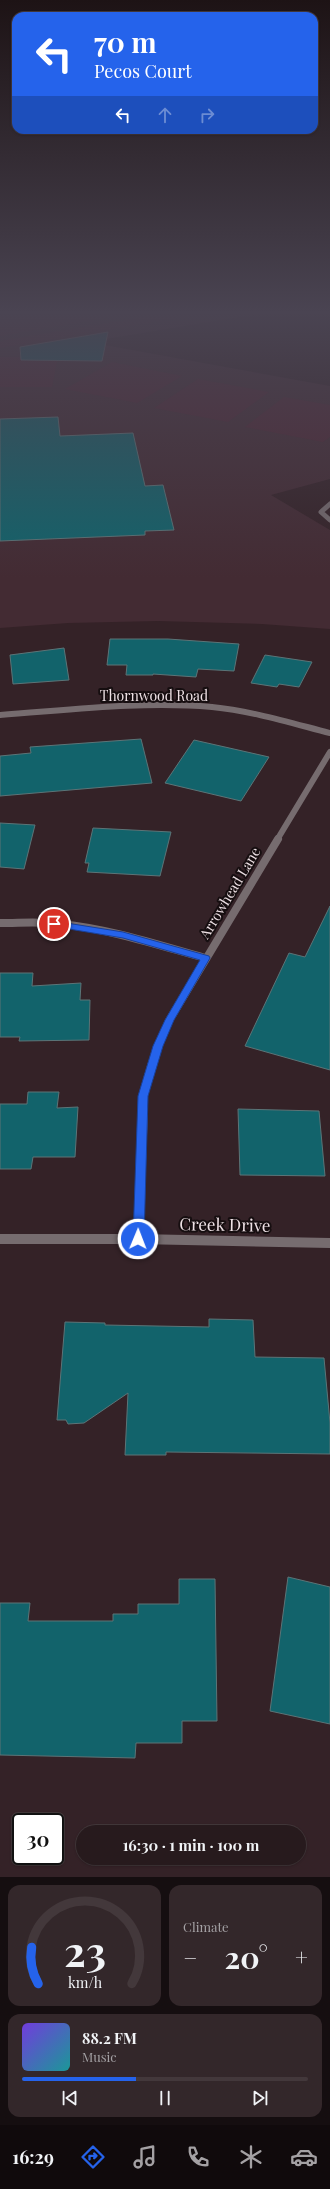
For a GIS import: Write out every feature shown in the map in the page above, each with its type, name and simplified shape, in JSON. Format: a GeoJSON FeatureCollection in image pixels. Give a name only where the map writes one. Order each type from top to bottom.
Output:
{"type":"FeatureCollection","features":[{"type":"Feature","properties":{"kind":"street"},"geometry":{"type":"LineString","coordinates":[[330,504],[321,512],[330,520]]}},
{"type":"Feature","properties":{"kind":"street","name":"Thornwood Road"},"geometry":{"type":"LineString","coordinates":[[0,715],[116,707],[182,705],[243,712],[330,732]]}},
{"type":"Feature","properties":{"kind":"street","name":"Arrowhead Lane"},"geometry":{"type":"LineString","coordinates":[[138,1239],[143,1096],[158,1046],[170,1020],[205,958],[330,752]]}},
{"type":"Feature","properties":{"kind":"street"},"geometry":{"type":"LineString","coordinates":[[0,923],[40,922],[82,927],[123,935],[205,958]]}},
{"type":"Feature","properties":{"kind":"street","name":"Creek Drive"},"geometry":{"type":"LineString","coordinates":[[0,1238],[330,1243]]}},
{"type":"Feature","properties":{"kind":"shaded area"},"geometry":{"type":"Polygon","coordinates":[[[0,403],[330,403],[330,479],[271,495],[330,530],[330,629],[262,624],[158,621],[68,623],[0,628],[0,403]]]}},
{"type":"Feature","properties":{"kind":"shaded area"},"geometry":{"type":"Polygon","coordinates":[[[162,403],[255,403],[228,422],[154,408],[162,403]]]}},
{"type":"Feature","properties":{"kind":"shaded area"},"geometry":{"type":"Polygon","coordinates":[[[277,403],[316,403],[330,405],[330,437],[323,442],[245,427],[277,403]]]}},
{"type":"Feature","properties":{"kind":"building"},"geometry":{"type":"Polygon","coordinates":[[[58,417],[60,436],[133,433],[145,486],[163,485],[174,530],[145,531],[145,535],[0,541],[0,419],[58,417]]]}},
{"type":"Feature","properties":{"kind":"building"},"geometry":{"type":"Polygon","coordinates":[[[110,639],[168,639],[239,644],[234,671],[198,669],[196,677],[153,674],[126,675],[127,665],[107,665],[110,639]]]}},
{"type":"Feature","properties":{"kind":"building"},"geometry":{"type":"Polygon","coordinates":[[[64,648],[69,680],[13,684],[10,655],[64,648]]]}},
{"type":"Feature","properties":{"kind":"building"},"geometry":{"type":"Polygon","coordinates":[[[265,655],[312,662],[299,687],[279,684],[277,687],[251,683],[265,655]]]}},
{"type":"Feature","properties":{"kind":"building"},"geometry":{"type":"Polygon","coordinates":[[[141,739],[152,783],[0,796],[0,756],[31,753],[30,747],[141,739]]]}},
{"type":"Feature","properties":{"kind":"building"},"geometry":{"type":"Polygon","coordinates":[[[194,740],[269,757],[241,801],[165,783],[194,740]]]}},
{"type":"Feature","properties":{"kind":"building"},"geometry":{"type":"Polygon","coordinates":[[[0,823],[35,825],[24,869],[0,867],[0,823]]]}},
{"type":"Feature","properties":{"kind":"building"},"geometry":{"type":"Polygon","coordinates":[[[93,828],[171,832],[160,876],[87,872],[89,863],[85,863],[93,828]]]}},
{"type":"Feature","properties":{"kind":"building"},"geometry":{"type":"Polygon","coordinates":[[[330,906],[330,1070],[245,1046],[289,953],[305,957],[330,906]]]}},
{"type":"Feature","properties":{"kind":"building"},"geometry":{"type":"Polygon","coordinates":[[[0,973],[33,973],[32,986],[81,983],[80,1000],[90,1000],[89,1040],[19,1041],[20,1037],[0,1037],[0,973]]]}},
{"type":"Feature","properties":{"kind":"building"},"geometry":{"type":"Polygon","coordinates":[[[28,1092],[59,1092],[57,1108],[78,1107],[75,1157],[33,1157],[31,1169],[0,1169],[0,1104],[27,1104],[28,1092]]]}},
{"type":"Feature","properties":{"kind":"building"},"geometry":{"type":"Polygon","coordinates":[[[238,1109],[319,1111],[325,1176],[240,1175],[238,1109]]]}},
{"type":"Feature","properties":{"kind":"building"},"geometry":{"type":"Polygon","coordinates":[[[209,1319],[253,1320],[255,1357],[324,1358],[330,1423],[330,1454],[166,1452],[166,1455],[125,1455],[128,1393],[84,1423],[68,1424],[66,1420],[57,1420],[65,1322],[105,1323],[105,1325],[209,1327],[209,1319]]]}},
{"type":"Feature","properties":{"kind":"building"},"geometry":{"type":"Polygon","coordinates":[[[288,1577],[330,1587],[330,1724],[270,1711],[288,1577]]]}},
{"type":"Feature","properties":{"kind":"building"},"geometry":{"type":"Polygon","coordinates":[[[179,1579],[215,1579],[217,1721],[182,1721],[182,1743],[136,1743],[135,1758],[0,1755],[0,1603],[30,1603],[28,1621],[113,1621],[113,1614],[138,1614],[138,1604],[179,1604],[179,1579]]]}},
{"type":"Feature","properties":{"kind":"route"},"geometry":{"type":"LineString","coordinates":[[54,924],[82,927],[123,935],[205,958],[170,1020],[158,1046],[143,1096],[138,1239]]}}]}
